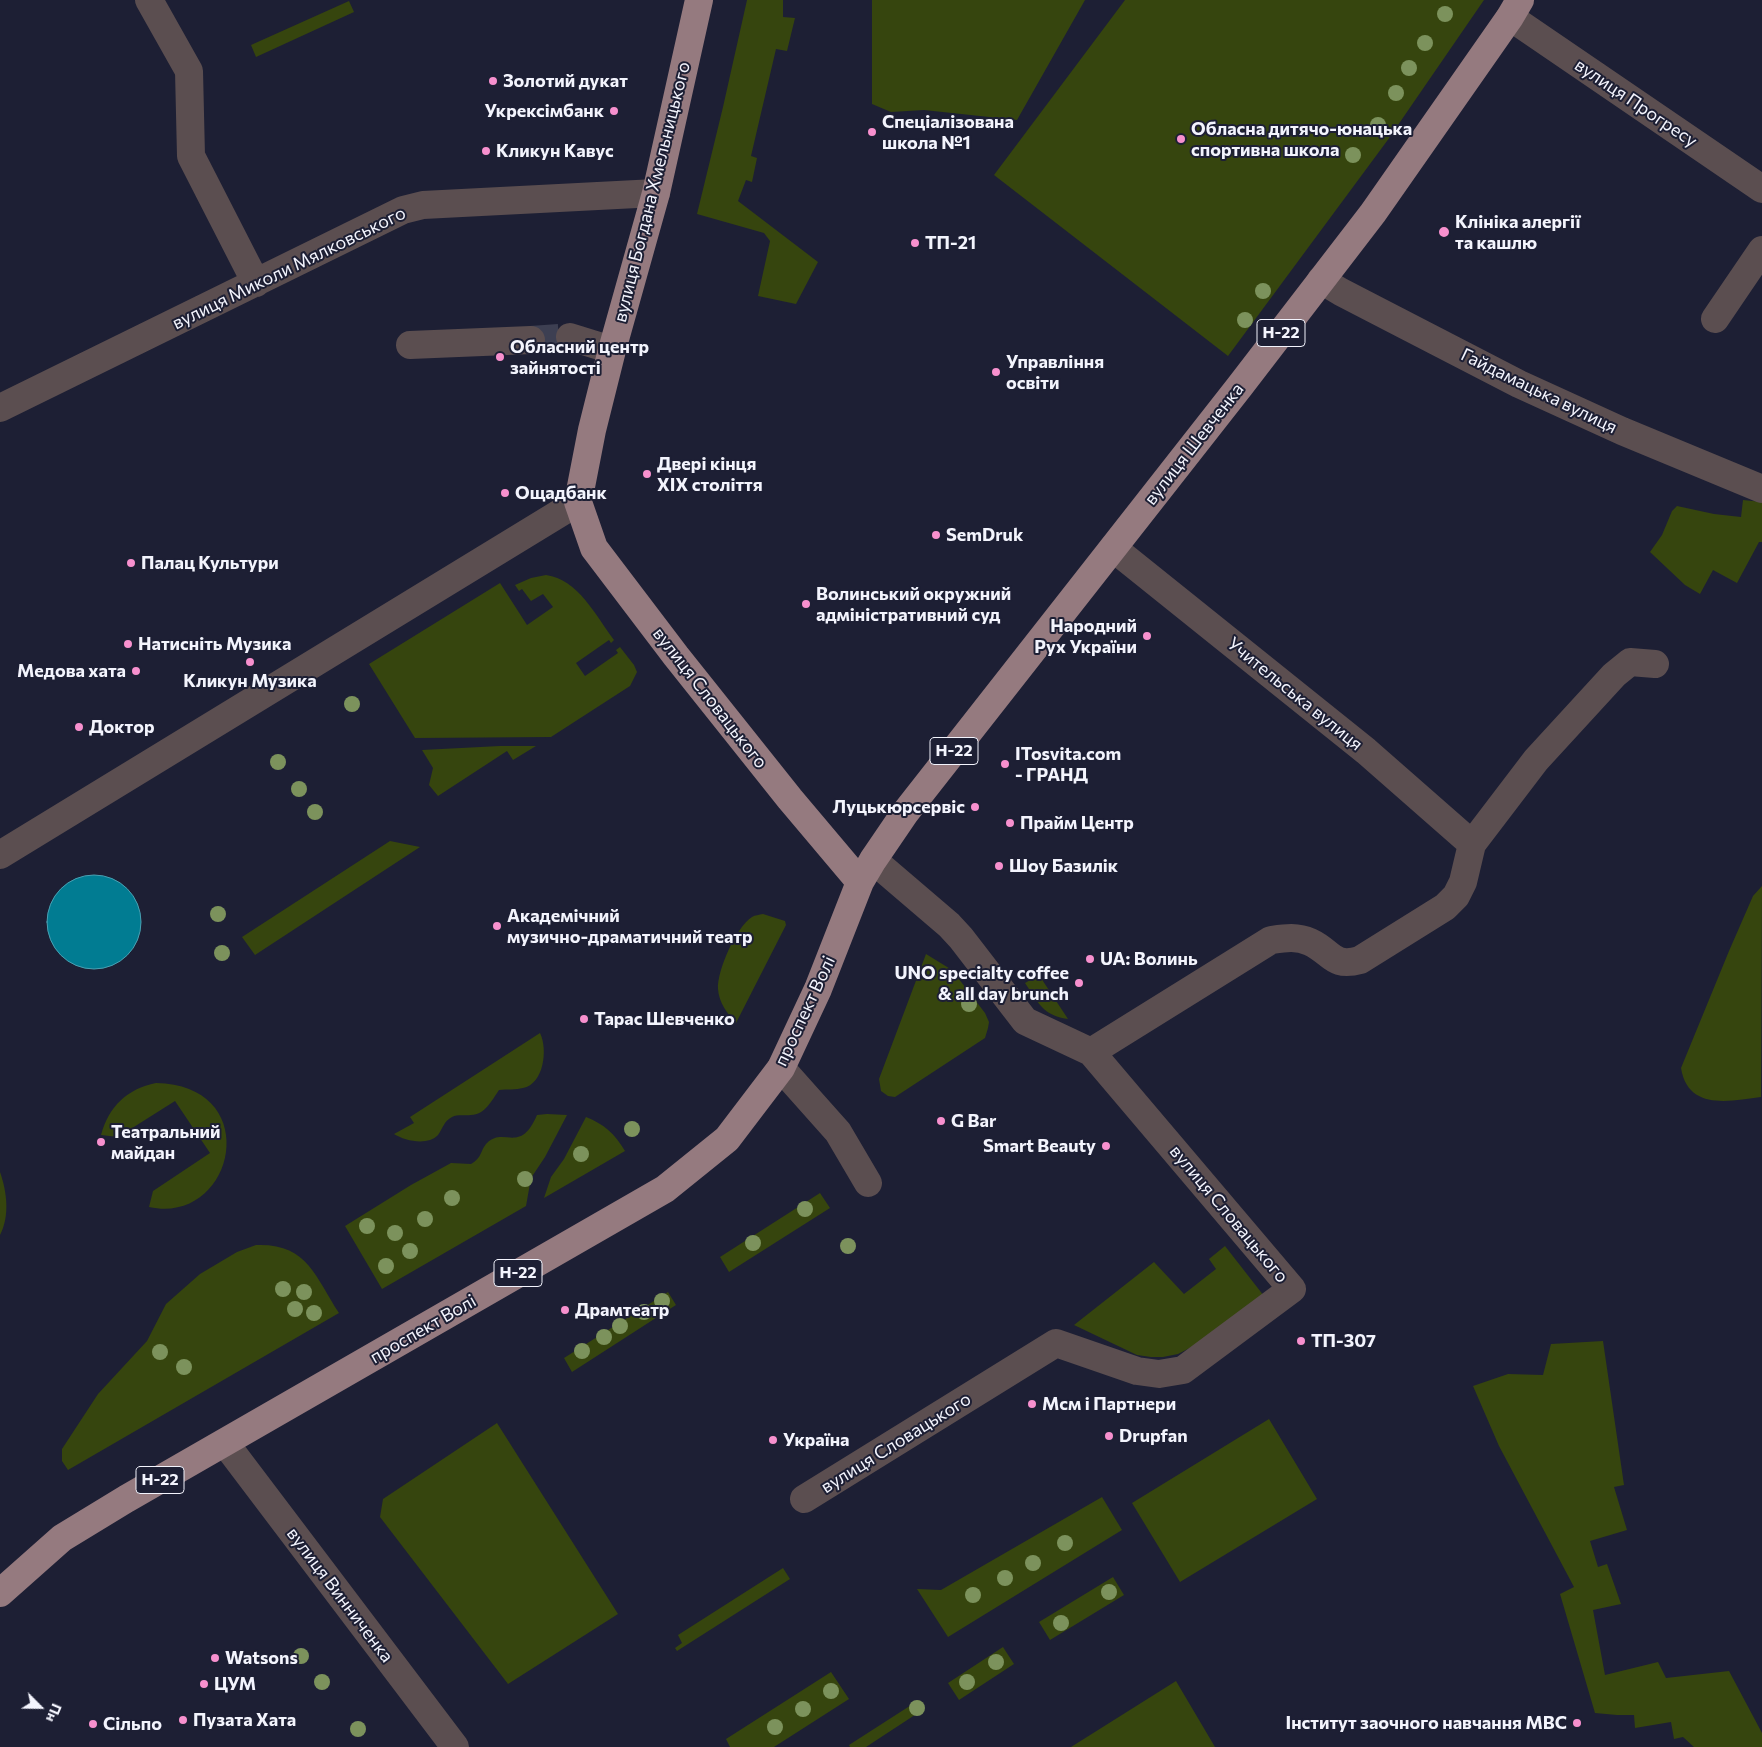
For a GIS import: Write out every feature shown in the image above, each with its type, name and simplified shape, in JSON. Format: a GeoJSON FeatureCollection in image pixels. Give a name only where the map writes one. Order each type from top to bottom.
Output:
{"type":"FeatureCollection","features":[{"type":"Feature","properties":{"kind":"main road","name":"вулиця Богдана Хмельницького"},"geometry":{"type":"LineString","coordinates":[[578,502],[592,430],[612,350],[656,193],[699,0]]}},
{"type":"Feature","properties":{"kind":"main road","name":"вулиця Шевченка"},"geometry":{"type":"LineString","coordinates":[[866,871],[905,813],[1373,213],[1515,9]]}},
{"type":"Feature","properties":{"kind":"main road","name":"вулиця Словацького"},"geometry":{"type":"LineString","coordinates":[[578,502],[594,548],[676,656],[790,799],[866,871]]}},
{"type":"Feature","properties":{"kind":"main road","name":"проспект Волі"},"geometry":{"type":"LineString","coordinates":[[0,1593],[62,1538],[126,1499],[665,1188],[726,1139],[781,1068],[818,989],[866,871]]}},
{"type":"Feature","properties":{"kind":"street"},"geometry":{"type":"LineString","coordinates":[[149,0],[188,71],[191,156],[256,283]]}},
{"type":"Feature","properties":{"kind":"street","name":"вулиця Прогресу"},"geometry":{"type":"LineString","coordinates":[[1515,9],[1762,189]]}},
{"type":"Feature","properties":{"kind":"street","name":"вулиця Миколи Мялковського"},"geometry":{"type":"LineString","coordinates":[[0,408],[403,210],[423,205],[656,193]]}},
{"type":"Feature","properties":{"kind":"street"},"geometry":{"type":"LineString","coordinates":[[1714,319],[1762,250]]}},
{"type":"Feature","properties":{"kind":"street","name":"Гайдамацька вулиця"},"geometry":{"type":"LineString","coordinates":[[1321,280],[1519,384],[1622,431],[1762,489]]}},
{"type":"Feature","properties":{"kind":"street"},"geometry":{"type":"LineString","coordinates":[[570,337],[612,350]]}},
{"type":"Feature","properties":{"kind":"street"},"geometry":{"type":"LineString","coordinates":[[410,345],[531,340]]}},
{"type":"Feature","properties":{"kind":"street"},"geometry":{"type":"LineString","coordinates":[[0,855],[578,502]]}},
{"type":"Feature","properties":{"kind":"street","name":"Учительська вулиця"},"geometry":{"type":"LineString","coordinates":[[1113,548],[1366,751],[1472,844]]}},
{"type":"Feature","properties":{"kind":"street"},"geometry":{"type":"LineString","coordinates":[[1091,1052],[1271,940],[1290,937],[1311,942],[1333,958],[1347,964],[1360,960],[1445,906],[1456,896],[1463,882],[1472,844],[1536,760],[1614,675],[1630,662],[1655,664]]}},
{"type":"Feature","properties":{"kind":"street","name":"вулиця Словацького"},"geometry":{"type":"LineString","coordinates":[[804,1499],[1056,1343],[1137,1372],[1159,1374],[1183,1370],[1292,1289],[1091,1052],[1025,1021],[949,925],[866,871]]}},
{"type":"Feature","properties":{"kind":"street"},"geometry":{"type":"LineString","coordinates":[[781,1068],[838,1132],[868,1183]]}},
{"type":"Feature","properties":{"kind":"street","name":"вулиця Винниченка"},"geometry":{"type":"LineString","coordinates":[[225,1442],[455,1747]]}},
{"type":"Feature","properties":{"kind":"green space"},"geometry":{"type":"Polygon","coordinates":[[[747,0],[783,0],[783,17],[795,18],[787,51],[776,49],[751,156],[757,158],[752,182],[746,180],[738,201],[818,262],[796,304],[758,296],[770,241],[764,233],[697,214],[747,0]]]}},
{"type":"Feature","properties":{"kind":"green space"},"geometry":{"type":"Polygon","coordinates":[[[872,0],[1085,0],[1017,120],[924,110],[891,112],[872,104],[872,0]]]}},
{"type":"Feature","properties":{"kind":"green space","name":"Обласна дитячо-юнацька спортивна школа"},"geometry":{"type":"Polygon","coordinates":[[[1125,0],[1484,0],[1387,141],[1228,356],[994,175],[1125,0]]]}},
{"type":"Feature","properties":{"kind":"green space"},"geometry":{"type":"Polygon","coordinates":[[[349,1],[354,12],[256,57],[251,45],[349,1]]]}},
{"type":"Feature","properties":{"kind":"green space"},"geometry":{"type":"Polygon","coordinates":[[[1743,500],[1762,502],[1762,542],[1759,542],[1737,583],[1713,570],[1700,594],[1685,585],[1650,552],[1662,535],[1672,511],[1677,506],[1714,514],[1741,517],[1743,500]]]}},
{"type":"Feature","properties":{"kind":"green space"},"geometry":{"type":"Polygon","coordinates":[[[546,575],[568,583],[577,591],[614,640],[611,643],[609,640],[576,663],[585,676],[618,653],[616,650],[620,647],[637,672],[630,686],[551,737],[415,738],[369,664],[500,583],[527,625],[553,607],[543,594],[531,601],[522,589],[519,591],[515,585],[531,578],[546,575]]]}},
{"type":"Feature","properties":{"kind":"green space"},"geometry":{"type":"Polygon","coordinates":[[[536,746],[513,760],[507,751],[438,796],[429,785],[433,768],[422,750],[536,746]]]}},
{"type":"Feature","properties":{"kind":"green space"},"geometry":{"type":"Polygon","coordinates":[[[390,841],[420,847],[255,955],[242,937],[390,841]]]}},
{"type":"Feature","properties":{"kind":"green space"},"geometry":{"type":"Polygon","coordinates":[[[1762,886],[1761,1097],[1724,1101],[1712,1100],[1701,1097],[1692,1091],[1685,1082],[1681,1068],[1753,896],[1762,886]]]}},
{"type":"Feature","properties":{"kind":"green space"},"geometry":{"type":"Polygon","coordinates":[[[763,914],[785,921],[786,925],[736,1023],[720,999],[718,989],[721,972],[724,961],[740,930],[752,917],[763,914]]]}},
{"type":"Feature","properties":{"kind":"green space"},"geometry":{"type":"Polygon","coordinates":[[[926,954],[952,970],[985,1013],[989,1022],[988,1028],[985,1038],[895,1097],[888,1096],[881,1091],[879,1079],[926,954]]]}},
{"type":"Feature","properties":{"kind":"green space"},"geometry":{"type":"Polygon","coordinates":[[[1039,975],[1068,1019],[1052,1014],[1042,1007],[1025,983],[1039,975]]]}},
{"type":"Feature","properties":{"kind":"green space"},"geometry":{"type":"Polygon","coordinates":[[[540,1033],[544,1056],[540,1073],[530,1085],[520,1089],[499,1090],[484,1110],[476,1114],[452,1117],[434,1138],[416,1141],[404,1139],[394,1134],[414,1123],[410,1117],[540,1033]]]}},
{"type":"Feature","properties":{"kind":"green space"},"geometry":{"type":"Polygon","coordinates":[[[156,1083],[191,1090],[213,1106],[225,1128],[226,1153],[218,1177],[202,1196],[179,1207],[149,1207],[153,1191],[210,1153],[175,1101],[118,1137],[101,1135],[109,1115],[121,1100],[136,1090],[156,1083]]]}},
{"type":"Feature","properties":{"kind":"green space"},"geometry":{"type":"Polygon","coordinates":[[[537,1115],[567,1115],[545,1157],[531,1178],[526,1206],[382,1289],[345,1226],[411,1185],[451,1163],[471,1164],[478,1159],[487,1143],[493,1139],[518,1137],[531,1127],[537,1115]]]}},
{"type":"Feature","properties":{"kind":"green space"},"geometry":{"type":"Polygon","coordinates":[[[586,1117],[608,1130],[625,1151],[544,1198],[551,1177],[564,1159],[586,1117]]]}},
{"type":"Feature","properties":{"kind":"green space"},"geometry":{"type":"Polygon","coordinates":[[[0,1172],[4,1188],[6,1212],[0,1235],[0,1172]]]}},
{"type":"Feature","properties":{"kind":"green space"},"geometry":{"type":"Polygon","coordinates":[[[820,1193],[830,1208],[729,1272],[720,1257],[820,1193]]]}},
{"type":"Feature","properties":{"kind":"green space"},"geometry":{"type":"Polygon","coordinates":[[[256,1245],[273,1246],[287,1250],[308,1264],[339,1313],[68,1470],[62,1461],[62,1449],[98,1394],[147,1341],[166,1304],[200,1274],[237,1252],[256,1245]]]}},
{"type":"Feature","properties":{"kind":"green space"},"geometry":{"type":"Polygon","coordinates":[[[1225,1246],[1264,1296],[1215,1335],[1178,1354],[1151,1357],[1137,1355],[1074,1325],[1154,1262],[1184,1294],[1216,1269],[1209,1259],[1225,1246]]]}},
{"type":"Feature","properties":{"kind":"green space"},"geometry":{"type":"Polygon","coordinates":[[[668,1292],[676,1305],[572,1372],[564,1358],[668,1292]]]}},
{"type":"Feature","properties":{"kind":"green space"},"geometry":{"type":"Polygon","coordinates":[[[1603,1341],[1624,1485],[1614,1487],[1627,1530],[1590,1541],[1598,1567],[1607,1564],[1621,1604],[1593,1610],[1605,1675],[1658,1662],[1666,1678],[1729,1671],[1762,1733],[1762,1747],[1694,1747],[1683,1737],[1674,1739],[1671,1722],[1635,1728],[1634,1715],[1595,1713],[1560,1594],[1574,1587],[1499,1446],[1473,1386],[1508,1374],[1543,1375],[1551,1344],[1603,1341]]]}},
{"type":"Feature","properties":{"kind":"green space"},"geometry":{"type":"Polygon","coordinates":[[[1269,1419],[1317,1499],[1180,1582],[1132,1503],[1269,1419]]]}},
{"type":"Feature","properties":{"kind":"green space"},"geometry":{"type":"Polygon","coordinates":[[[497,1423],[618,1614],[508,1684],[380,1517],[383,1499],[497,1423]]]}},
{"type":"Feature","properties":{"kind":"green space"},"geometry":{"type":"Polygon","coordinates":[[[1102,1497],[1122,1530],[948,1637],[917,1589],[941,1590],[1102,1497]]]}},
{"type":"Feature","properties":{"kind":"green space"},"geometry":{"type":"Polygon","coordinates":[[[783,1568],[790,1579],[677,1651],[675,1648],[682,1643],[678,1635],[783,1568]]]}},
{"type":"Feature","properties":{"kind":"green space"},"geometry":{"type":"Polygon","coordinates":[[[1113,1577],[1124,1595],[1050,1640],[1039,1622],[1113,1577]]]}},
{"type":"Feature","properties":{"kind":"green space"},"geometry":{"type":"Polygon","coordinates":[[[1003,1647],[1014,1664],[959,1700],[948,1683],[1003,1647]]]}},
{"type":"Feature","properties":{"kind":"green space"},"geometry":{"type":"Polygon","coordinates":[[[831,1672],[849,1699],[774,1747],[730,1747],[726,1739],[831,1672]]]}},
{"type":"Feature","properties":{"kind":"green space"},"geometry":{"type":"Polygon","coordinates":[[[1176,1681],[1215,1747],[1071,1747],[1176,1681]]]}},
{"type":"Feature","properties":{"kind":"green space"},"geometry":{"type":"Polygon","coordinates":[[[919,1700],[924,1709],[866,1747],[850,1747],[849,1745],[919,1700]]]}},
{"type":"Feature","properties":{"kind":"water"},"geometry":{"type":"Polygon","coordinates":[[[94,875],[112,878],[127,889],[138,904],[141,922],[138,940],[127,955],[112,966],[94,969],[76,966],[61,955],[50,940],[47,922],[50,904],[61,889],[76,878],[94,875]]]}},
{"type":"Feature","properties":{"kind":"tunnel"},"geometry":{"type":"LineString","coordinates":[[531,340],[570,337]]}},
{"type":"Feature","properties":{"kind":"place","name":"Золотий дукат"},"geometry":{"type":"Point","coordinates":[493,81]}},
{"type":"Feature","properties":{"kind":"place","name":"Укрексімбанк"},"geometry":{"type":"Point","coordinates":[614,111]}},
{"type":"Feature","properties":{"kind":"place","name":"Спеціалізована школа №1"},"geometry":{"type":"Point","coordinates":[872,132]}},
{"type":"Feature","properties":{"kind":"place","name":"Обласна дитячо-юнацька спортивна школа"},"geometry":{"type":"Point","coordinates":[1181,139]}},
{"type":"Feature","properties":{"kind":"place","name":"Кликун Кавус"},"geometry":{"type":"Point","coordinates":[486,151]}},
{"type":"Feature","properties":{"kind":"place","name":"Клініка алергії та кашлю"},"geometry":{"type":"Point","coordinates":[1444,232]}},
{"type":"Feature","properties":{"kind":"place","name":"ТП-21"},"geometry":{"type":"Point","coordinates":[915,243]}},
{"type":"Feature","properties":{"kind":"place","name":"Обласний центр зайнятості"},"geometry":{"type":"Point","coordinates":[500,357]}},
{"type":"Feature","properties":{"kind":"place","name":"Управління освіти"},"geometry":{"type":"Point","coordinates":[996,372]}},
{"type":"Feature","properties":{"kind":"place","name":"Двері кінця ХІХ століття"},"geometry":{"type":"Point","coordinates":[647,474]}},
{"type":"Feature","properties":{"kind":"place","name":"Ощадбанк"},"geometry":{"type":"Point","coordinates":[505,493]}},
{"type":"Feature","properties":{"kind":"place","name":"SemDruk"},"geometry":{"type":"Point","coordinates":[936,535]}},
{"type":"Feature","properties":{"kind":"place","name":"Палац Культури"},"geometry":{"type":"Point","coordinates":[131,563]}},
{"type":"Feature","properties":{"kind":"place","name":"Волинський окружний адміністративний суд"},"geometry":{"type":"Point","coordinates":[806,604]}},
{"type":"Feature","properties":{"kind":"place","name":"Народний Рух України"},"geometry":{"type":"Point","coordinates":[1147,636]}},
{"type":"Feature","properties":{"kind":"place","name":"Натисніть Музика"},"geometry":{"type":"Point","coordinates":[128,644]}},
{"type":"Feature","properties":{"kind":"place","name":"Кликун Музика"},"geometry":{"type":"Point","coordinates":[250,662]}},
{"type":"Feature","properties":{"kind":"place","name":"Медова хата"},"geometry":{"type":"Point","coordinates":[136,671]}},
{"type":"Feature","properties":{"kind":"place","name":"Доктор"},"geometry":{"type":"Point","coordinates":[79,727]}},
{"type":"Feature","properties":{"kind":"place","name":"ITosvita.com - ГРАНД"},"geometry":{"type":"Point","coordinates":[1005,764]}},
{"type":"Feature","properties":{"kind":"place","name":"Луцькюрсервіс"},"geometry":{"type":"Point","coordinates":[975,807]}},
{"type":"Feature","properties":{"kind":"place","name":"Прайм Центр"},"geometry":{"type":"Point","coordinates":[1010,823]}},
{"type":"Feature","properties":{"kind":"place","name":"Шоу Базилік"},"geometry":{"type":"Point","coordinates":[999,866]}},
{"type":"Feature","properties":{"kind":"place","name":"Академічний музично-драматичний театр"},"geometry":{"type":"Point","coordinates":[497,926]}},
{"type":"Feature","properties":{"kind":"place","name":"UA: Волинь"},"geometry":{"type":"Point","coordinates":[1090,959]}},
{"type":"Feature","properties":{"kind":"place","name":"UNO specialty coffee & all day brunch"},"geometry":{"type":"Point","coordinates":[1079,983]}},
{"type":"Feature","properties":{"kind":"place","name":"Тарас Шевченко"},"geometry":{"type":"Point","coordinates":[584,1019]}},
{"type":"Feature","properties":{"kind":"place","name":"G Bar"},"geometry":{"type":"Point","coordinates":[941,1121]}},
{"type":"Feature","properties":{"kind":"place","name":"Театральний майдан"},"geometry":{"type":"Point","coordinates":[101,1142]}},
{"type":"Feature","properties":{"kind":"place","name":"Smart Beauty"},"geometry":{"type":"Point","coordinates":[1106,1146]}},
{"type":"Feature","properties":{"kind":"place","name":"Драмтеатр"},"geometry":{"type":"Point","coordinates":[565,1310]}},
{"type":"Feature","properties":{"kind":"place","name":"ТП-307"},"geometry":{"type":"Point","coordinates":[1301,1341]}},
{"type":"Feature","properties":{"kind":"place","name":"Мсм і Партнери"},"geometry":{"type":"Point","coordinates":[1032,1404]}},
{"type":"Feature","properties":{"kind":"place","name":"Drupfan"},"geometry":{"type":"Point","coordinates":[1109,1436]}},
{"type":"Feature","properties":{"kind":"place","name":"Україна"},"geometry":{"type":"Point","coordinates":[773,1440]}},
{"type":"Feature","properties":{"kind":"place","name":"Watsons"},"geometry":{"type":"Point","coordinates":[215,1658]}},
{"type":"Feature","properties":{"kind":"place","name":"ЦУМ"},"geometry":{"type":"Point","coordinates":[204,1684]}},
{"type":"Feature","properties":{"kind":"place","name":"Пузата Хата"},"geometry":{"type":"Point","coordinates":[183,1720]}},
{"type":"Feature","properties":{"kind":"place","name":"Інститут заочного навчання МВС"},"geometry":{"type":"Point","coordinates":[1577,1723]}},
{"type":"Feature","properties":{"kind":"place","name":"Сільпо"},"geometry":{"type":"Point","coordinates":[93,1724]}}]}
